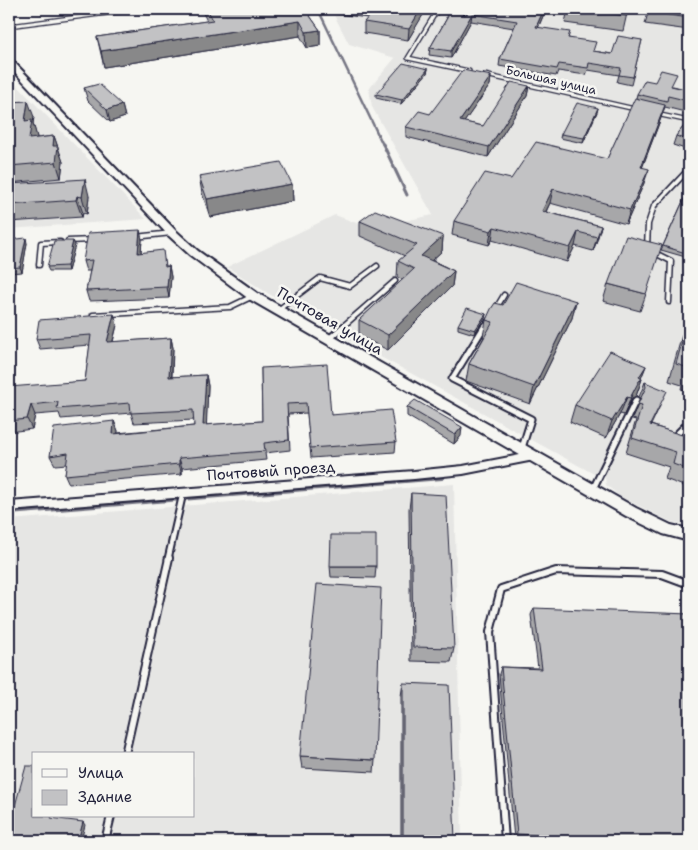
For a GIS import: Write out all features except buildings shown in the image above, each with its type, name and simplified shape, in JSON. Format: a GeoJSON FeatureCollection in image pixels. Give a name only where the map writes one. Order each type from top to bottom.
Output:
{"type":"FeatureCollection","features":[{"type":"Feature","properties":{"kind":"street","name":"Почтовая улица"},"geometry":{"type":"LineString","coordinates":[[9,62],[172,233],[194,253],[254,296],[653,523],[668,530],[689,535]]}},
{"type":"Feature","properties":{"kind":"street","name":"Почтовый проезд"},"geometry":{"type":"LineString","coordinates":[[9,508],[414,475],[462,470],[535,456]]}},
{"type":"Feature","properties":{"kind":"lane"},"geometry":{"type":"LineString","coordinates":[[438,9],[408,58],[470,72]]}},
{"type":"Feature","properties":{"kind":"lane"},"geometry":{"type":"LineString","coordinates":[[464,19],[469,9]]}},
{"type":"Feature","properties":{"kind":"lane"},"geometry":{"type":"LineString","coordinates":[[9,26],[124,10]]}},
{"type":"Feature","properties":{"kind":"lane","name":"Большая улица"},"geometry":{"type":"LineString","coordinates":[[479,74],[641,110]]}},
{"type":"Feature","properties":{"kind":"lane"},"geometry":{"type":"LineString","coordinates":[[651,112],[689,121]]}},
{"type":"Feature","properties":{"kind":"lane"},"geometry":{"type":"LineString","coordinates":[[669,302],[671,261],[647,250],[646,239],[655,203],[683,178],[689,169]]}},
{"type":"Feature","properties":{"kind":"lane"},"geometry":{"type":"LineString","coordinates":[[683,178],[689,180]]}},
{"type":"Feature","properties":{"kind":"lane"},"geometry":{"type":"LineString","coordinates":[[126,238],[172,233]]}},
{"type":"Feature","properties":{"kind":"lane"},"geometry":{"type":"LineString","coordinates":[[39,265],[41,243],[97,240]]}},
{"type":"Feature","properties":{"kind":"lane"},"geometry":{"type":"LineString","coordinates":[[278,310],[320,278],[350,286],[377,266]]}},
{"type":"Feature","properties":{"kind":"lane"},"geometry":{"type":"LineString","coordinates":[[329,339],[395,281]]}},
{"type":"Feature","properties":{"kind":"lane"},"geometry":{"type":"LineString","coordinates":[[504,295],[452,379],[531,419],[522,448]]}},
{"type":"Feature","properties":{"kind":"lane"},"geometry":{"type":"LineString","coordinates":[[93,315],[230,308],[254,296]]}},
{"type":"Feature","properties":{"kind":"lane"},"geometry":{"type":"LineString","coordinates":[[592,489],[636,400]]}},
{"type":"Feature","properties":{"kind":"lane"},"geometry":{"type":"LineString","coordinates":[[677,434],[689,422]]}},
{"type":"Feature","properties":{"kind":"lane"},"geometry":{"type":"LineString","coordinates":[[125,752],[183,493]]}},
{"type":"Feature","properties":{"kind":"lane"},"geometry":{"type":"LineString","coordinates":[[505,841],[490,632],[501,589],[556,571],[662,574],[689,584]]}},
{"type":"Feature","properties":{"kind":"lane"},"geometry":{"type":"LineString","coordinates":[[105,841],[111,818]]}},
{"type":"Feature","properties":{"kind":"shaded area"},"geometry":{"type":"Polygon","coordinates":[[[331,9],[689,9],[689,526],[671,522],[621,497],[606,485],[605,477],[594,474],[341,336],[338,331],[291,308],[227,267],[335,215],[370,228],[433,215],[372,107],[369,89],[395,58],[349,44],[331,9]]]}},
{"type":"Feature","properties":{"kind":"shaded area"},"geometry":{"type":"Polygon","coordinates":[[[9,76],[14,82],[146,219],[9,229],[9,76]]]}},
{"type":"Feature","properties":{"kind":"shaded area"},"geometry":{"type":"Polygon","coordinates":[[[454,484],[462,841],[9,841],[9,520],[454,484]]]}},
{"type":"Feature","properties":{"kind":"waterway"},"geometry":{"type":"LineString","coordinates":[[318,9],[383,145]]}},
{"type":"Feature","properties":{"kind":"waterway"},"geometry":{"type":"LineString","coordinates":[[383,144],[407,195]]}},
{"type":"Feature","properties":{"kind":"waterway"},"geometry":{"type":"LineString","coordinates":[[9,513],[442,478]]}}]}
